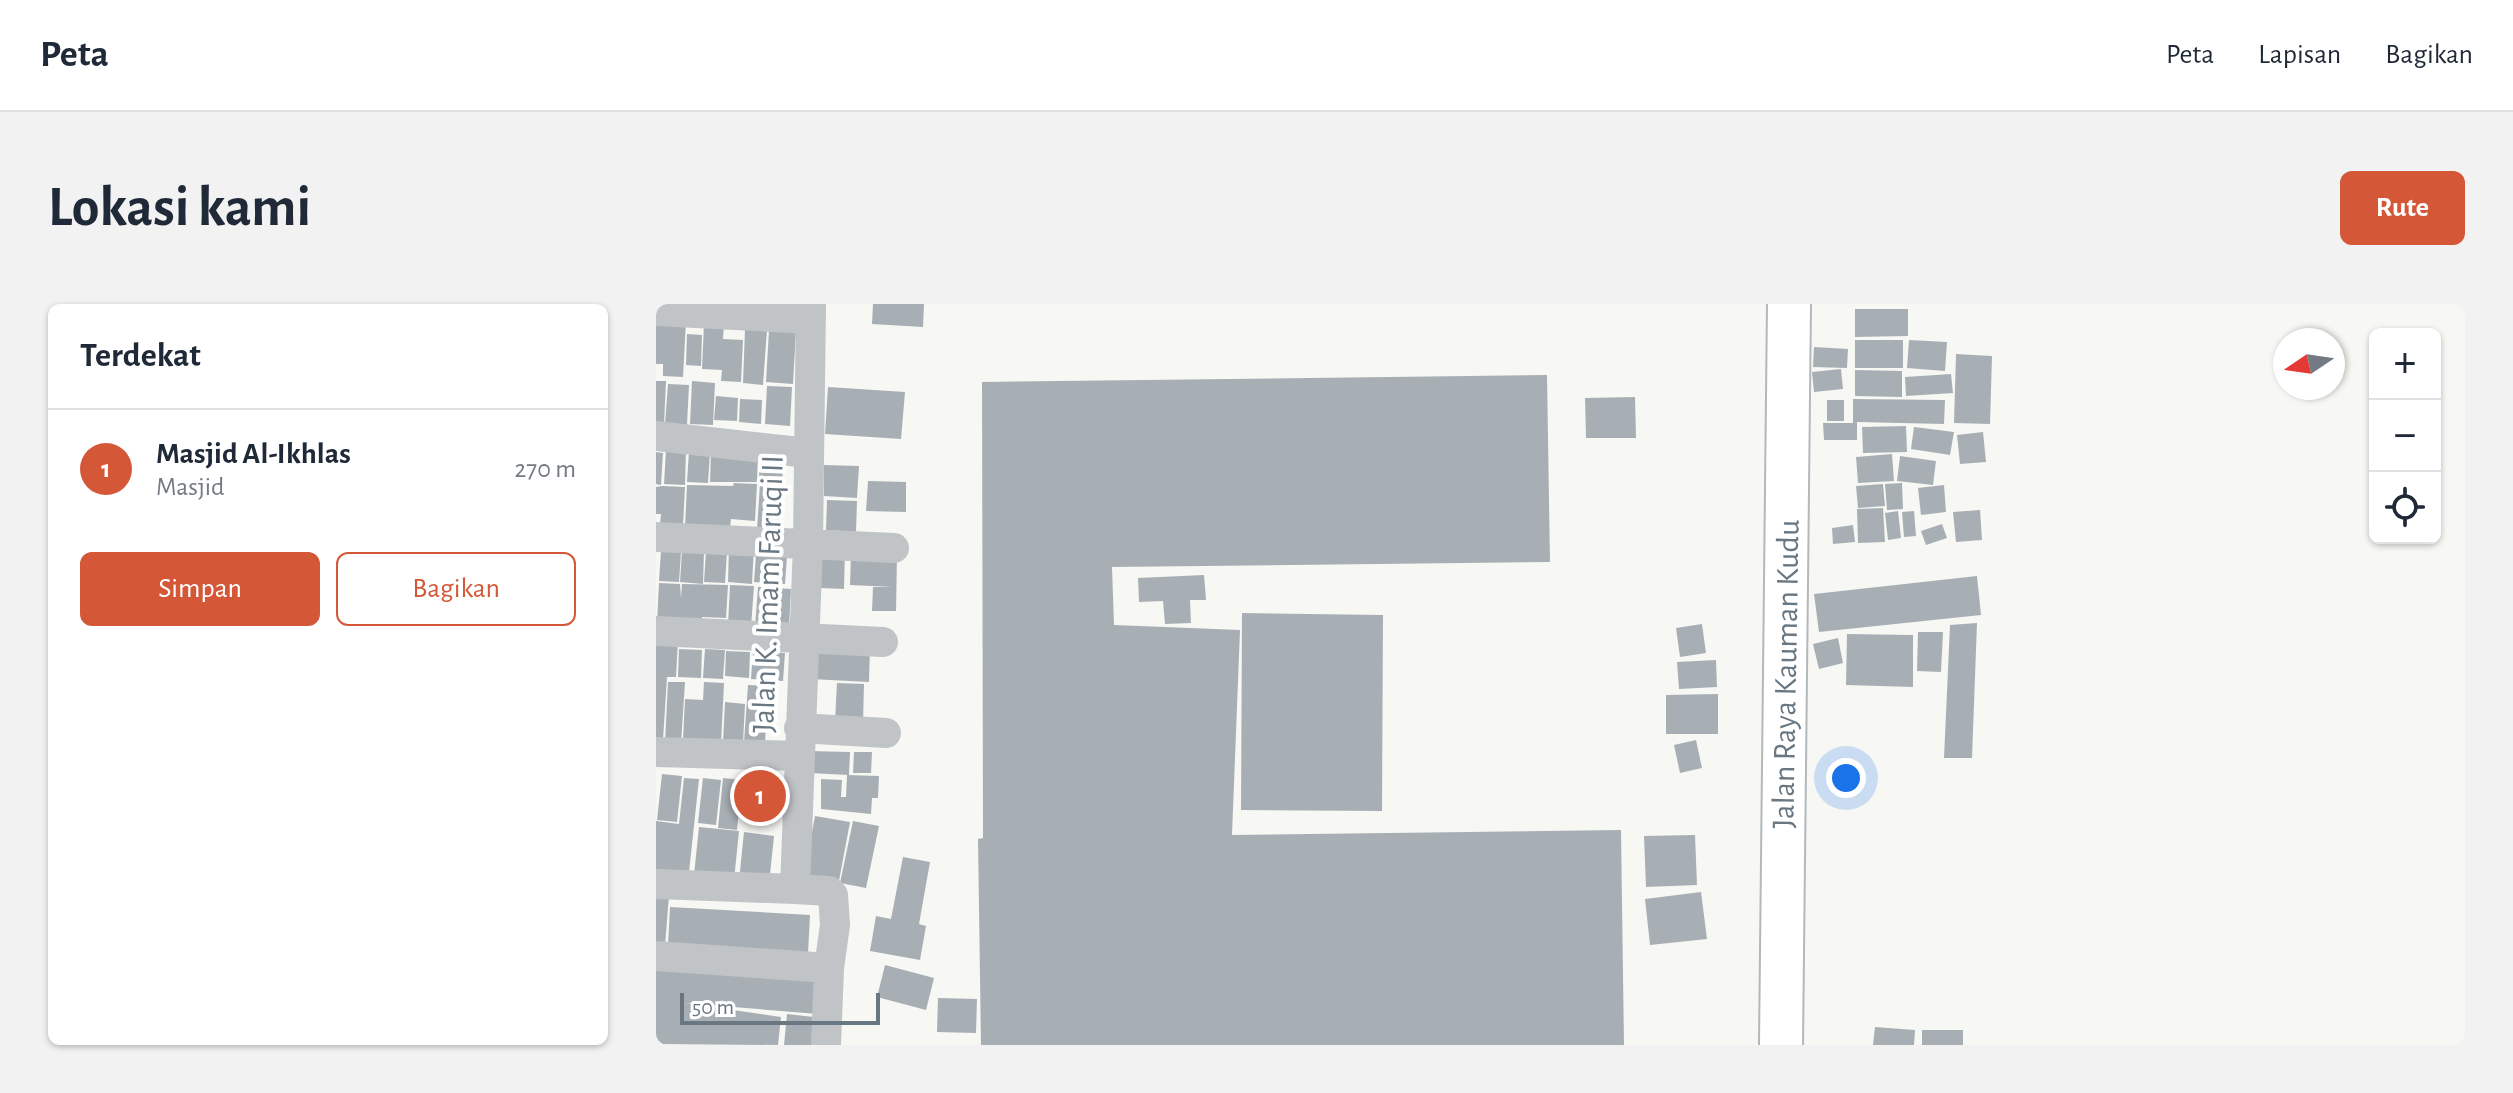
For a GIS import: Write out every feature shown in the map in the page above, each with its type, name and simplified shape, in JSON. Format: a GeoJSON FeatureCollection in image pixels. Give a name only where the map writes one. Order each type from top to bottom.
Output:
{"type":"FeatureCollection","features":[{"type":"Feature","properties":{"kind":"street","name":"Jalan Raya Kauman Kudu"},"geometry":{"type":"LineString","coordinates":[[1781,1045],[1789,304]]}},
{"type":"Feature","properties":{"kind":"street"},"geometry":{"type":"LineString","coordinates":[[656,311],[811,312]]}},
{"type":"Feature","properties":{"kind":"street","name":"Jalan K. Imam Faruqi II"},"geometry":{"type":"LineString","coordinates":[[795,889],[808,544],[811,312]]}},
{"type":"Feature","properties":{"kind":"street"},"geometry":{"type":"LineString","coordinates":[[656,436],[808,453]]}},
{"type":"Feature","properties":{"kind":"street"},"geometry":{"type":"LineString","coordinates":[[656,537],[894,548]]}},
{"type":"Feature","properties":{"kind":"street"},"geometry":{"type":"LineString","coordinates":[[656,631],[883,642]]}},
{"type":"Feature","properties":{"kind":"street"},"geometry":{"type":"LineString","coordinates":[[656,752],[886,733]]}},
{"type":"Feature","properties":{"kind":"street"},"geometry":{"type":"LineString","coordinates":[[656,884],[829,891],[833,895],[835,925],[829,968],[826,1045]]}},
{"type":"Feature","properties":{"kind":"street"},"geometry":{"type":"LineString","coordinates":[[656,956],[829,968]]}},
{"type":"Feature","properties":{"kind":"building"},"geometry":{"type":"Polygon","coordinates":[[[873,304],[924,304],[923,327],[872,324],[873,304]]]}},
{"type":"Feature","properties":{"kind":"building"},"geometry":{"type":"Polygon","coordinates":[[[1855,309],[1908,309],[1908,336],[1855,337],[1855,309]]]}},
{"type":"Feature","properties":{"kind":"building"},"geometry":{"type":"Polygon","coordinates":[[[656,320],[686,321],[683,377],[663,376],[663,364],[656,364],[656,320]]]}},
{"type":"Feature","properties":{"kind":"building"},"geometry":{"type":"Polygon","coordinates":[[[704,324],[724,324],[723,339],[743,340],[741,382],[721,381],[722,370],[702,369],[704,324]]]}},
{"type":"Feature","properties":{"kind":"building"},"geometry":{"type":"Polygon","coordinates":[[[745,329],[767,330],[763,385],[743,383],[745,329]]]}},
{"type":"Feature","properties":{"kind":"building"},"geometry":{"type":"Polygon","coordinates":[[[769,330],[796,331],[793,384],[766,382],[769,330]]]}},
{"type":"Feature","properties":{"kind":"building"},"geometry":{"type":"Polygon","coordinates":[[[687,334],[702,335],[701,366],[686,365],[687,334]]]}},
{"type":"Feature","properties":{"kind":"building"},"geometry":{"type":"Polygon","coordinates":[[[1855,340],[1903,340],[1903,368],[1855,368],[1855,340]]]}},
{"type":"Feature","properties":{"kind":"building"},"geometry":{"type":"Polygon","coordinates":[[[1909,340],[1947,342],[1945,371],[1907,368],[1909,340]]]}},
{"type":"Feature","properties":{"kind":"building"},"geometry":{"type":"Polygon","coordinates":[[[1814,347],[1848,349],[1847,368],[1813,367],[1814,347]]]}},
{"type":"Feature","properties":{"kind":"building"},"geometry":{"type":"Polygon","coordinates":[[[1956,354],[1992,356],[1990,424],[1954,423],[1956,354]]]}},
{"type":"Feature","properties":{"kind":"building"},"geometry":{"type":"Polygon","coordinates":[[[1841,369],[1843,389],[1814,392],[1812,372],[1841,369]]]}},
{"type":"Feature","properties":{"kind":"building"},"geometry":{"type":"Polygon","coordinates":[[[1855,370],[1902,371],[1902,397],[1855,396],[1855,370]]]}},
{"type":"Feature","properties":{"kind":"building"},"geometry":{"type":"Polygon","coordinates":[[[1951,374],[1953,393],[1906,396],[1905,377],[1951,374]]]}},
{"type":"Feature","properties":{"kind":"building"},"geometry":{"type":"Polygon","coordinates":[[[1547,375],[1550,562],[1112,567],[1114,625],[1240,630],[1232,835],[1621,830],[1624,1045],[981,1045],[978,839],[983,838],[982,382],[1547,375]]]}},
{"type":"Feature","properties":{"kind":"building"},"geometry":{"type":"Polygon","coordinates":[[[656,381],[666,381],[664,425],[656,424],[656,381]]]}},
{"type":"Feature","properties":{"kind":"building"},"geometry":{"type":"Polygon","coordinates":[[[692,381],[715,383],[713,425],[690,424],[692,381]]]}},
{"type":"Feature","properties":{"kind":"building"},"geometry":{"type":"Polygon","coordinates":[[[668,384],[689,385],[687,425],[665,424],[668,384]]]}},
{"type":"Feature","properties":{"kind":"building"},"geometry":{"type":"Polygon","coordinates":[[[767,386],[792,387],[790,426],[765,424],[767,386]]]}},
{"type":"Feature","properties":{"kind":"building"},"geometry":{"type":"Polygon","coordinates":[[[828,387],[905,392],[901,439],[825,434],[828,387]]]}},
{"type":"Feature","properties":{"kind":"building"},"geometry":{"type":"Polygon","coordinates":[[[716,396],[738,398],[737,421],[714,420],[716,396]]]}},
{"type":"Feature","properties":{"kind":"building"},"geometry":{"type":"Polygon","coordinates":[[[1635,397],[1636,438],[1586,438],[1585,398],[1635,397]]]}},
{"type":"Feature","properties":{"kind":"building"},"geometry":{"type":"Polygon","coordinates":[[[740,399],[762,400],[761,424],[739,422],[740,399]]]}},
{"type":"Feature","properties":{"kind":"building"},"geometry":{"type":"Polygon","coordinates":[[[1853,399],[1945,400],[1944,424],[1857,422],[1857,440],[1824,440],[1823,423],[1853,423],[1853,399]]]}},
{"type":"Feature","properties":{"kind":"building"},"geometry":{"type":"Polygon","coordinates":[[[1827,400],[1844,400],[1844,421],[1827,421],[1827,400]]]}},
{"type":"Feature","properties":{"kind":"building"},"geometry":{"type":"Polygon","coordinates":[[[1906,426],[1907,452],[1863,453],[1862,427],[1906,426]]]}},
{"type":"Feature","properties":{"kind":"building"},"geometry":{"type":"Polygon","coordinates":[[[1914,427],[1954,432],[1950,455],[1911,449],[1914,427]]]}},
{"type":"Feature","properties":{"kind":"building"},"geometry":{"type":"Polygon","coordinates":[[[1983,432],[1986,462],[1960,464],[1957,435],[1983,432]]]}},
{"type":"Feature","properties":{"kind":"building"},"geometry":{"type":"Polygon","coordinates":[[[666,450],[686,451],[685,485],[664,484],[666,450]]]}},
{"type":"Feature","properties":{"kind":"building"},"geometry":{"type":"Polygon","coordinates":[[[689,451],[710,452],[708,483],[687,482],[689,451]]]}},
{"type":"Feature","properties":{"kind":"building"},"geometry":{"type":"Polygon","coordinates":[[[711,451],[758,455],[757,482],[710,482],[711,451]]]}},
{"type":"Feature","properties":{"kind":"building"},"geometry":{"type":"Polygon","coordinates":[[[656,452],[663,453],[661,485],[656,484],[656,452]]]}},
{"type":"Feature","properties":{"kind":"building"},"geometry":{"type":"Polygon","coordinates":[[[760,453],[784,454],[782,483],[759,482],[760,453]]]}},
{"type":"Feature","properties":{"kind":"building"},"geometry":{"type":"Polygon","coordinates":[[[1892,454],[1894,481],[1858,483],[1856,457],[1892,454]]]}},
{"type":"Feature","properties":{"kind":"building"},"geometry":{"type":"Polygon","coordinates":[[[1900,456],[1936,461],[1933,485],[1897,481],[1900,456]]]}},
{"type":"Feature","properties":{"kind":"building"},"geometry":{"type":"Polygon","coordinates":[[[824,465],[859,466],[857,498],[824,496],[824,465]]]}},
{"type":"Feature","properties":{"kind":"building"},"geometry":{"type":"Polygon","coordinates":[[[868,481],[906,482],[906,512],[866,511],[868,481]]]}},
{"type":"Feature","properties":{"kind":"building"},"geometry":{"type":"Polygon","coordinates":[[[734,483],[757,484],[755,521],[731,519],[730,528],[685,527],[687,485],[733,486],[734,483]]]}},
{"type":"Feature","properties":{"kind":"building"},"geometry":{"type":"Polygon","coordinates":[[[1902,483],[1903,509],[1887,510],[1885,484],[1902,483]]]}},
{"type":"Feature","properties":{"kind":"building"},"geometry":{"type":"Polygon","coordinates":[[[760,484],[781,485],[779,530],[757,529],[760,484]]]}},
{"type":"Feature","properties":{"kind":"building"},"geometry":{"type":"Polygon","coordinates":[[[1883,484],[1885,506],[1858,508],[1856,486],[1883,484]]]}},
{"type":"Feature","properties":{"kind":"building"},"geometry":{"type":"Polygon","coordinates":[[[1944,485],[1946,512],[1921,515],[1918,488],[1944,485]]]}},
{"type":"Feature","properties":{"kind":"building"},"geometry":{"type":"Polygon","coordinates":[[[656,487],[685,487],[683,526],[660,525],[661,514],[656,514],[656,487]]]}},
{"type":"Feature","properties":{"kind":"building"},"geometry":{"type":"Polygon","coordinates":[[[827,500],[857,501],[856,532],[826,530],[827,500]]]}},
{"type":"Feature","properties":{"kind":"building"},"geometry":{"type":"Polygon","coordinates":[[[1883,508],[1885,542],[1858,543],[1857,509],[1883,508]]]}},
{"type":"Feature","properties":{"kind":"building"},"geometry":{"type":"Polygon","coordinates":[[[1980,510],[1982,540],[1956,542],[1953,512],[1980,510]]]}},
{"type":"Feature","properties":{"kind":"building"},"geometry":{"type":"Polygon","coordinates":[[[1898,511],[1901,538],[1888,540],[1885,513],[1898,511]]]}},
{"type":"Feature","properties":{"kind":"building"},"geometry":{"type":"Polygon","coordinates":[[[1914,511],[1916,536],[1904,537],[1902,512],[1914,511]]]}},
{"type":"Feature","properties":{"kind":"building"},"geometry":{"type":"Polygon","coordinates":[[[1942,524],[1947,538],[1926,545],[1921,531],[1942,524]]]}},
{"type":"Feature","properties":{"kind":"building"},"geometry":{"type":"Polygon","coordinates":[[[1853,525],[1855,542],[1833,544],[1832,528],[1853,525]]]}},
{"type":"Feature","properties":{"kind":"building"},"geometry":{"type":"Polygon","coordinates":[[[729,545],[754,546],[752,584],[728,582],[729,545]]]}},
{"type":"Feature","properties":{"kind":"building"},"geometry":{"type":"Polygon","coordinates":[[[821,548],[845,549],[844,589],[820,588],[821,548]]]}},
{"type":"Feature","properties":{"kind":"building"},"geometry":{"type":"Polygon","coordinates":[[[661,551],[681,552],[679,582],[659,581],[661,551]]]}},
{"type":"Feature","properties":{"kind":"building"},"geometry":{"type":"Polygon","coordinates":[[[682,551],[704,552],[703,584],[680,582],[682,551]]]}},
{"type":"Feature","properties":{"kind":"building"},"geometry":{"type":"Polygon","coordinates":[[[706,551],[727,552],[725,583],[704,582],[706,551]]]}},
{"type":"Feature","properties":{"kind":"building"},"geometry":{"type":"Polygon","coordinates":[[[851,553],[897,555],[896,611],[872,611],[873,587],[893,587],[850,585],[851,553]]]}},
{"type":"Feature","properties":{"kind":"building"},"geometry":{"type":"Polygon","coordinates":[[[756,555],[787,556],[785,584],[754,582],[756,555]]]}},
{"type":"Feature","properties":{"kind":"building"},"geometry":{"type":"Polygon","coordinates":[[[1204,575],[1206,600],[1190,600],[1191,623],[1165,624],[1163,601],[1139,602],[1138,578],[1204,575]]]}},
{"type":"Feature","properties":{"kind":"building"},"geometry":{"type":"Polygon","coordinates":[[[1977,576],[1981,615],[1819,632],[1814,594],[1977,576]]]}},
{"type":"Feature","properties":{"kind":"building"},"geometry":{"type":"Polygon","coordinates":[[[659,583],[680,584],[681,598],[682,584],[728,585],[726,618],[702,617],[702,625],[657,623],[659,583]]]}},
{"type":"Feature","properties":{"kind":"building"},"geometry":{"type":"Polygon","coordinates":[[[730,585],[754,586],[751,627],[728,625],[730,585]]]}},
{"type":"Feature","properties":{"kind":"building"},"geometry":{"type":"Polygon","coordinates":[[[758,587],[791,589],[789,628],[755,627],[758,587]]]}},
{"type":"Feature","properties":{"kind":"building"},"geometry":{"type":"Polygon","coordinates":[[[1242,613],[1383,615],[1382,811],[1241,810],[1242,613]]]}},
{"type":"Feature","properties":{"kind":"building"},"geometry":{"type":"Polygon","coordinates":[[[1977,623],[1972,758],[1944,758],[1950,625],[1977,623]]]}},
{"type":"Feature","properties":{"kind":"building"},"geometry":{"type":"Polygon","coordinates":[[[1702,624],[1706,653],[1680,657],[1676,628],[1702,624]]]}},
{"type":"Feature","properties":{"kind":"building"},"geometry":{"type":"Polygon","coordinates":[[[1918,632],[1943,632],[1941,672],[1917,671],[1918,632]]]}},
{"type":"Feature","properties":{"kind":"building"},"geometry":{"type":"Polygon","coordinates":[[[1847,634],[1913,635],[1913,687],[1846,685],[1847,634]]]}},
{"type":"Feature","properties":{"kind":"building"},"geometry":{"type":"Polygon","coordinates":[[[656,638],[678,640],[676,677],[667,677],[663,740],[656,740],[656,638]]]}},
{"type":"Feature","properties":{"kind":"building"},"geometry":{"type":"Polygon","coordinates":[[[1838,638],[1843,663],[1819,669],[1813,644],[1838,638]]]}},
{"type":"Feature","properties":{"kind":"building"},"geometry":{"type":"Polygon","coordinates":[[[812,644],[870,646],[869,682],[811,679],[812,644]]]}},
{"type":"Feature","properties":{"kind":"building"},"geometry":{"type":"Polygon","coordinates":[[[679,649],[702,650],[701,678],[678,677],[679,649]]]}},
{"type":"Feature","properties":{"kind":"building"},"geometry":{"type":"Polygon","coordinates":[[[705,649],[725,650],[723,679],[703,678],[705,649]]]}},
{"type":"Feature","properties":{"kind":"building"},"geometry":{"type":"Polygon","coordinates":[[[726,651],[750,652],[749,678],[725,676],[726,651]]]}},
{"type":"Feature","properties":{"kind":"building"},"geometry":{"type":"Polygon","coordinates":[[[753,651],[785,653],[783,681],[751,679],[753,651]]]}},
{"type":"Feature","properties":{"kind":"building"},"geometry":{"type":"Polygon","coordinates":[[[1716,660],[1717,687],[1679,689],[1677,662],[1716,660]]]}},
{"type":"Feature","properties":{"kind":"building"},"geometry":{"type":"Polygon","coordinates":[[[668,682],[685,682],[681,744],[665,743],[668,682]]]}},
{"type":"Feature","properties":{"kind":"building"},"geometry":{"type":"Polygon","coordinates":[[[704,682],[724,683],[721,744],[683,740],[685,699],[703,700],[704,682]]]}},
{"type":"Feature","properties":{"kind":"building"},"geometry":{"type":"Polygon","coordinates":[[[837,683],[864,684],[863,723],[835,721],[837,683]]]}},
{"type":"Feature","properties":{"kind":"building"},"geometry":{"type":"Polygon","coordinates":[[[748,685],[768,686],[765,743],[744,742],[748,685]]]}},
{"type":"Feature","properties":{"kind":"building"},"geometry":{"type":"Polygon","coordinates":[[[1718,694],[1718,734],[1666,734],[1666,695],[1718,694]]]}},
{"type":"Feature","properties":{"kind":"building"},"geometry":{"type":"Polygon","coordinates":[[[725,702],[745,704],[743,743],[723,742],[725,702]]]}},
{"type":"Feature","properties":{"kind":"building"},"geometry":{"type":"Polygon","coordinates":[[[1696,740],[1702,768],[1680,773],[1674,745],[1696,740]]]}},
{"type":"Feature","properties":{"kind":"building"},"geometry":{"type":"Polygon","coordinates":[[[809,751],[850,752],[849,775],[809,773],[809,751]]]}},
{"type":"Feature","properties":{"kind":"building"},"geometry":{"type":"Polygon","coordinates":[[[854,752],[872,752],[871,773],[853,773],[854,752]]]}},
{"type":"Feature","properties":{"kind":"building"},"geometry":{"type":"Polygon","coordinates":[[[745,773],[777,774],[775,819],[744,818],[745,773]]]}},
{"type":"Feature","properties":{"kind":"building"},"geometry":{"type":"Polygon","coordinates":[[[662,774],[682,776],[677,822],[657,820],[662,774]]]}},
{"type":"Feature","properties":{"kind":"building"},"geometry":{"type":"Polygon","coordinates":[[[847,775],[879,776],[878,798],[872,798],[871,814],[821,809],[821,779],[842,780],[841,797],[846,797],[847,775]]]}},
{"type":"Feature","properties":{"kind":"building"},"geometry":{"type":"Polygon","coordinates":[[[684,778],[699,779],[689,872],[656,869],[656,821],[679,824],[684,778]]]}},
{"type":"Feature","properties":{"kind":"building"},"geometry":{"type":"Polygon","coordinates":[[[703,778],[721,780],[716,825],[698,823],[703,778]]]}},
{"type":"Feature","properties":{"kind":"building"},"geometry":{"type":"Polygon","coordinates":[[[723,778],[742,780],[737,830],[718,828],[723,778]]]}},
{"type":"Feature","properties":{"kind":"building"},"geometry":{"type":"Polygon","coordinates":[[[815,816],[850,822],[838,886],[803,879],[815,816]]]}},
{"type":"Feature","properties":{"kind":"building"},"geometry":{"type":"Polygon","coordinates":[[[853,821],[879,826],[866,888],[840,883],[853,821]]]}},
{"type":"Feature","properties":{"kind":"building"},"geometry":{"type":"Polygon","coordinates":[[[699,827],[739,831],[734,880],[694,875],[699,827]]]}},
{"type":"Feature","properties":{"kind":"building"},"geometry":{"type":"Polygon","coordinates":[[[744,832],[774,836],[769,884],[739,881],[744,832]]]}},
{"type":"Feature","properties":{"kind":"building"},"geometry":{"type":"Polygon","coordinates":[[[1695,835],[1697,885],[1646,887],[1644,836],[1695,835]]]}},
{"type":"Feature","properties":{"kind":"building"},"geometry":{"type":"Polygon","coordinates":[[[903,857],[930,862],[919,924],[926,926],[920,960],[870,951],[876,916],[891,919],[903,857]]]}},
{"type":"Feature","properties":{"kind":"building"},"geometry":{"type":"Polygon","coordinates":[[[1701,892],[1707,939],[1650,945],[1645,899],[1701,892]]]}},
{"type":"Feature","properties":{"kind":"building"},"geometry":{"type":"Polygon","coordinates":[[[656,894],[669,895],[665,946],[656,945],[656,894]]]}},
{"type":"Feature","properties":{"kind":"building"},"geometry":{"type":"Polygon","coordinates":[[[670,907],[810,915],[808,954],[668,945],[670,907]]]}},
{"type":"Feature","properties":{"kind":"building"},"geometry":{"type":"Polygon","coordinates":[[[885,965],[934,978],[926,1010],[877,997],[885,965]]]}},
{"type":"Feature","properties":{"kind":"building"},"geometry":{"type":"Polygon","coordinates":[[[656,968],[819,981],[818,1014],[684,1003],[781,1017],[778,1045],[656,1044],[656,968]]]}},
{"type":"Feature","properties":{"kind":"building"},"geometry":{"type":"Polygon","coordinates":[[[938,998],[977,999],[976,1033],[937,1032],[938,998]]]}},
{"type":"Feature","properties":{"kind":"building"},"geometry":{"type":"Polygon","coordinates":[[[787,1014],[814,1017],[812,1045],[784,1045],[787,1014]]]}},
{"type":"Feature","properties":{"kind":"building"},"geometry":{"type":"Polygon","coordinates":[[[1875,1027],[1915,1030],[1914,1045],[1873,1045],[1875,1027]]]}},
{"type":"Feature","properties":{"kind":"building"},"geometry":{"type":"Polygon","coordinates":[[[1922,1030],[1963,1030],[1963,1045],[1922,1045],[1922,1030]]]}},
{"type":"Feature","properties":{"kind":"place","name":"Masjid Al-Ikhlas"},"geometry":{"type":"Point","coordinates":[760,796]}}]}
